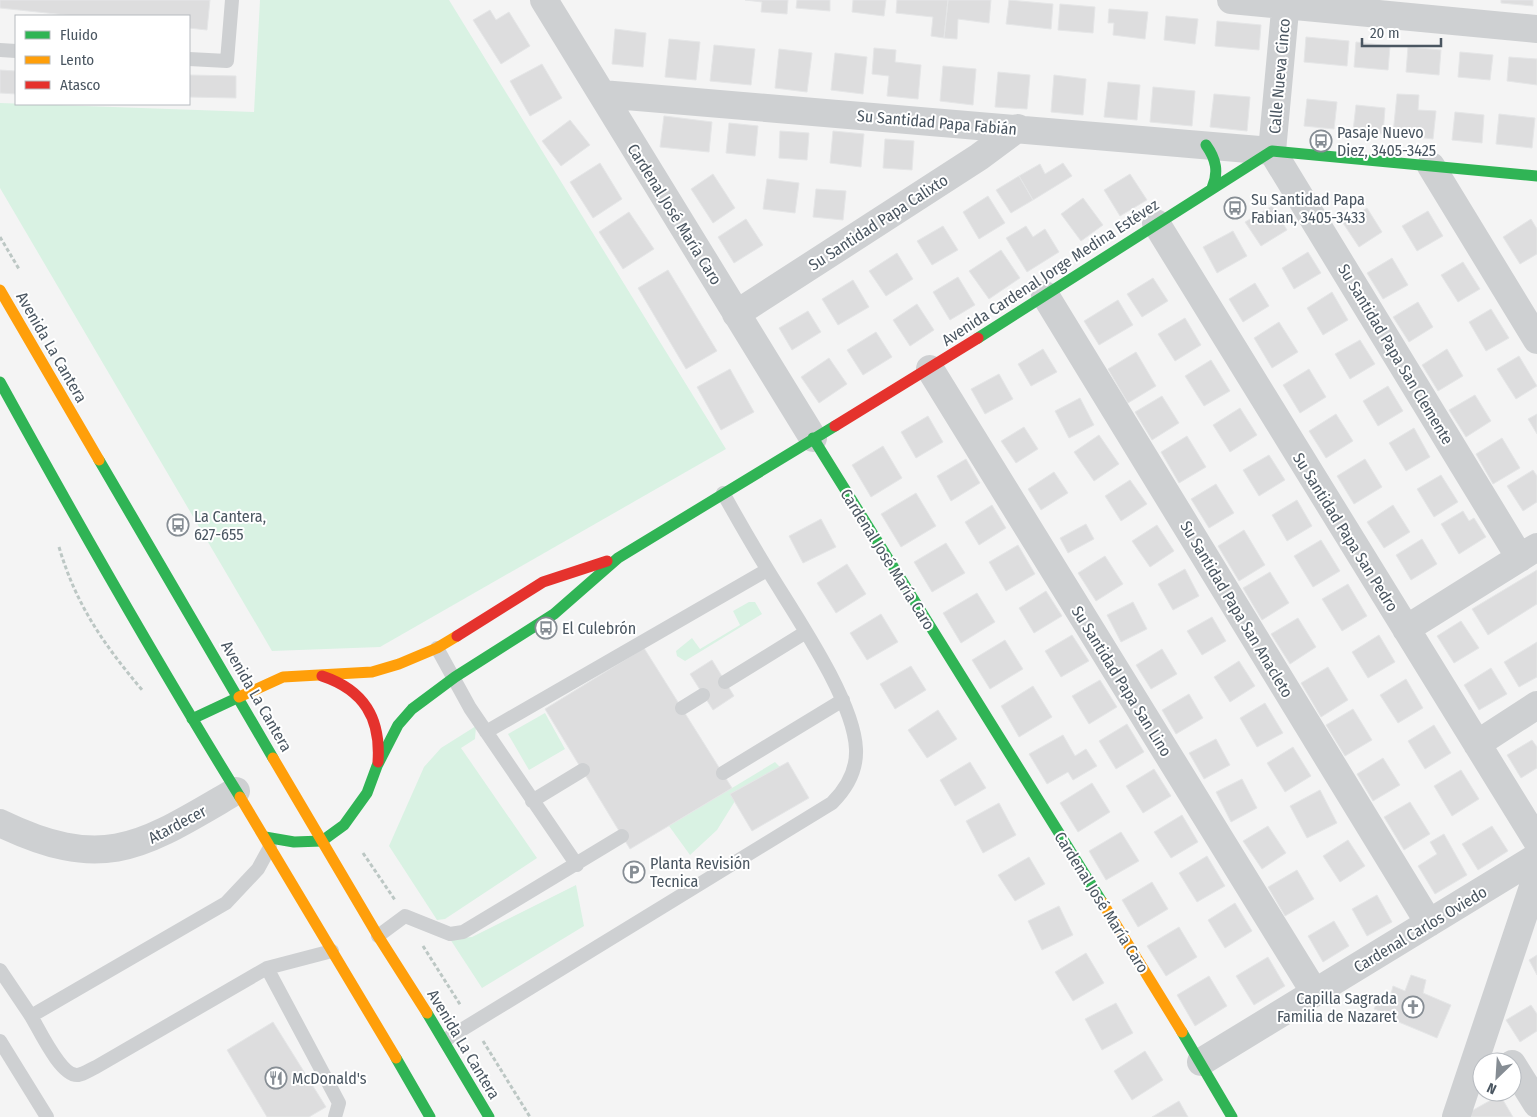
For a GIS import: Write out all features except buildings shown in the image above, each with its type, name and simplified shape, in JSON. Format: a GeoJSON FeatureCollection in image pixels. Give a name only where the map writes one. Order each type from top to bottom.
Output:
{"type":"FeatureCollection","features":[{"type":"Feature","properties":{"kind":"main road"},"geometry":{"type":"LineString","coordinates":[[1206,146],[1213,154],[1217,165],[1217,173],[1212,188]]}},
{"type":"Feature","properties":{"kind":"main road"},"geometry":{"type":"LineString","coordinates":[[1272,151],[1537,176]]}},
{"type":"Feature","properties":{"kind":"main road","name":"Avenida Cardenal Jorge Medina Estévez"},"geometry":{"type":"LineString","coordinates":[[322,841],[344,825],[367,793],[377,766],[398,725],[412,709],[454,677],[554,614],[618,558],[813,438],[930,369],[1156,223],[1272,151]]}},
{"type":"Feature","properties":{"kind":"main road","name":"Avenida La Cantera"},"geometry":{"type":"LineString","coordinates":[[0,290],[378,936],[445,1040],[489,1117]]}},
{"type":"Feature","properties":{"kind":"main road"},"geometry":{"type":"LineString","coordinates":[[0,382],[60,491],[192,720],[268,842],[430,1117]]}},
{"type":"Feature","properties":{"kind":"main road","name":"Cardenal José María Caro"},"geometry":{"type":"LineString","coordinates":[[813,438],[1201,1062],[1232,1117]]}},
{"type":"Feature","properties":{"kind":"main road","name":"Avenida Cardenal Jorge Medina Estévez"},"geometry":{"type":"LineString","coordinates":[[192,720],[283,678],[314,674],[345,675],[372,672],[400,664],[437,648],[544,582],[618,558]]}},
{"type":"Feature","properties":{"kind":"main road"},"geometry":{"type":"LineString","coordinates":[[314,674],[330,678],[345,685],[358,695],[368,708],[378,736],[377,766]]}},
{"type":"Feature","properties":{"kind":"main road"},"geometry":{"type":"LineString","coordinates":[[268,842],[322,841]]}},
{"type":"Feature","properties":{"kind":"street","name":"Cardenal José María Caro"},"geometry":{"type":"LineString","coordinates":[[544,0],[813,438]]}},
{"type":"Feature","properties":{"kind":"street"},"geometry":{"type":"LineString","coordinates":[[1231,0],[1423,9],[1537,29]]}},
{"type":"Feature","properties":{"kind":"street","name":"Calle Nueva Cinco"},"geometry":{"type":"LineString","coordinates":[[1272,151],[1286,3]]}},
{"type":"Feature","properties":{"kind":"street","name":"Su Santidad Papa Fabián"},"geometry":{"type":"LineString","coordinates":[[602,94],[1272,151]]}},
{"type":"Feature","properties":{"kind":"street","name":"Su Santidad Papa Calixto"},"geometry":{"type":"LineString","coordinates":[[736,314],[979,157],[1018,128]]}},
{"type":"Feature","properties":{"kind":"street","name":"Su Santidad Papa San Clemente"},"geometry":{"type":"LineString","coordinates":[[1272,151],[1528,552]]}},
{"type":"Feature","properties":{"kind":"street"},"geometry":{"type":"LineString","coordinates":[[1431,166],[1537,340]]}},
{"type":"Feature","properties":{"kind":"street","name":"Su Santidad Papa San Pedro"},"geometry":{"type":"LineString","coordinates":[[1156,223],[1537,842]]}},
{"type":"Feature","properties":{"kind":"street","name":"Su Santidad Papa San Anacleto"},"geometry":{"type":"LineString","coordinates":[[1045,295],[1429,923]]}},
{"type":"Feature","properties":{"kind":"street","name":"Su Santidad Papa San Lino"},"geometry":{"type":"LineString","coordinates":[[930,369],[1314,993]]}},
{"type":"Feature","properties":{"kind":"street"},"geometry":{"type":"LineString","coordinates":[[1406,629],[1528,552]]}},
{"type":"Feature","properties":{"kind":"street"},"geometry":{"type":"LineString","coordinates":[[1477,744],[1537,705]]}},
{"type":"Feature","properties":{"kind":"street","name":"Atardecer"},"geometry":{"type":"LineString","coordinates":[[0,823],[46,843],[70,848],[96,850],[124,848],[160,835],[236,791]]}},
{"type":"Feature","properties":{"kind":"street","name":"Cardenal Carlos Oviedo"},"geometry":{"type":"LineString","coordinates":[[1201,1062],[1537,858]]}},
{"type":"Feature","properties":{"kind":"street"},"geometry":{"type":"LineString","coordinates":[[1456,1117],[1537,875]]}},
{"type":"Feature","properties":{"kind":"street"},"geometry":{"type":"LineString","coordinates":[[1488,1024],[1505,1052]]}},
{"type":"Feature","properties":{"kind":"street"},"geometry":{"type":"LineString","coordinates":[[1522,1080],[1537,1104]]}},
{"type":"Feature","properties":{"kind":"lane"},"geometry":{"type":"LineString","coordinates":[[190,59],[227,61],[232,0]]}},
{"type":"Feature","properties":{"kind":"lane"},"geometry":{"type":"LineString","coordinates":[[0,50],[15,51]]}},
{"type":"Feature","properties":{"kind":"lane"},"geometry":{"type":"LineString","coordinates":[[445,1040],[832,803],[849,784],[856,760],[854,737],[843,700],[806,632],[767,570],[723,493]]}},
{"type":"Feature","properties":{"kind":"lane"},"geometry":{"type":"LineString","coordinates":[[486,732],[767,570]]}},
{"type":"Feature","properties":{"kind":"lane"},"geometry":{"type":"LineString","coordinates":[[725,682],[806,632]]}},
{"type":"Feature","properties":{"kind":"lane"},"geometry":{"type":"LineString","coordinates":[[437,648],[470,708],[577,865]]}},
{"type":"Feature","properties":{"kind":"lane"},"geometry":{"type":"LineString","coordinates":[[682,708],[703,695]]}},
{"type":"Feature","properties":{"kind":"lane"},"geometry":{"type":"LineString","coordinates":[[723,773],[843,700]]}},
{"type":"Feature","properties":{"kind":"lane"},"geometry":{"type":"LineString","coordinates":[[532,801],[582,770]]}},
{"type":"Feature","properties":{"kind":"lane"},"geometry":{"type":"LineString","coordinates":[[378,936],[405,916],[450,934],[463,932],[577,865],[622,836]]}},
{"type":"Feature","properties":{"kind":"lane"},"geometry":{"type":"LineString","coordinates":[[31,1016],[226,903],[258,868],[268,842]]}},
{"type":"Feature","properties":{"kind":"lane"},"geometry":{"type":"LineString","coordinates":[[0,970],[60,1064],[68,1072],[78,1075],[96,1067],[267,968],[332,951]]}},
{"type":"Feature","properties":{"kind":"lane"},"geometry":{"type":"LineString","coordinates":[[267,968],[339,1103],[335,1117]]}},
{"type":"Feature","properties":{"kind":"lane"},"geometry":{"type":"LineString","coordinates":[[0,1042],[47,1117]]}},
{"type":"Feature","properties":{"kind":"green space"},"geometry":{"type":"Polygon","coordinates":[[[260,0],[449,0],[726,449],[380,647],[272,651],[0,188],[0,103],[254,112],[260,0]]]}},
{"type":"Feature","properties":{"kind":"green space"},"geometry":{"type":"Polygon","coordinates":[[[749,602],[755,602],[762,614],[685,661],[677,656],[676,651],[692,638],[700,649],[740,625],[733,611],[749,602]]]}},
{"type":"Feature","properties":{"kind":"green space"},"geometry":{"type":"Polygon","coordinates":[[[545,713],[565,749],[529,770],[508,734],[545,713]]]}},
{"type":"Feature","properties":{"kind":"green space"},"geometry":{"type":"Polygon","coordinates":[[[476,726],[475,739],[461,748],[537,858],[445,919],[437,920],[389,846],[424,767],[441,748],[476,726]]]}},
{"type":"Feature","properties":{"kind":"green space"},"geometry":{"type":"Polygon","coordinates":[[[775,762],[781,768],[740,793],[717,830],[690,855],[669,826],[775,762]]]}},
{"type":"Feature","properties":{"kind":"green space"},"geometry":{"type":"Polygon","coordinates":[[[576,885],[584,926],[482,988],[450,939],[472,937],[576,885]]]}},
{"type":"Feature","properties":{"kind":"traffic: fast"},"geometry":{"type":"LineString","coordinates":[[1206,145],[1212,155],[1216,171],[1212,188]]}},
{"type":"Feature","properties":{"kind":"traffic: fast"},"geometry":{"type":"LineString","coordinates":[[978,338],[1272,151],[1537,176]]}},
{"type":"Feature","properties":{"kind":"traffic: fast"},"geometry":{"type":"LineString","coordinates":[[0,382],[117,591],[240,797]]}},
{"type":"Feature","properties":{"kind":"traffic: fast"},"geometry":{"type":"LineString","coordinates":[[322,841],[344,825],[367,793],[377,766],[398,725],[412,709],[455,677],[554,614],[618,558],[835,426]]}},
{"type":"Feature","properties":{"kind":"traffic: fast"},"geometry":{"type":"LineString","coordinates":[[813,438],[1102,902]]}},
{"type":"Feature","properties":{"kind":"traffic: fast"},"geometry":{"type":"LineString","coordinates":[[99,460],[273,758]]}},
{"type":"Feature","properties":{"kind":"traffic: fast"},"geometry":{"type":"LineString","coordinates":[[192,719],[239,697]]}},
{"type":"Feature","properties":{"kind":"traffic: fast"},"geometry":{"type":"LineString","coordinates":[[265,837],[294,842],[322,841]]}},
{"type":"Feature","properties":{"kind":"traffic: fast"},"geometry":{"type":"LineString","coordinates":[[427,1013],[489,1117]]}},
{"type":"Feature","properties":{"kind":"traffic: fast"},"geometry":{"type":"LineString","coordinates":[[1182,1032],[1232,1117]]}},
{"type":"Feature","properties":{"kind":"traffic: fast"},"geometry":{"type":"LineString","coordinates":[[396,1058],[430,1117]]}},
{"type":"Feature","properties":{"kind":"traffic: slow"},"geometry":{"type":"LineString","coordinates":[[0,290],[99,460]]}},
{"type":"Feature","properties":{"kind":"traffic: slow"},"geometry":{"type":"LineString","coordinates":[[239,697],[283,677],[372,672],[399,664],[437,648],[457,636]]}},
{"type":"Feature","properties":{"kind":"traffic: slow"},"geometry":{"type":"LineString","coordinates":[[273,758],[378,936],[427,1013]]}},
{"type":"Feature","properties":{"kind":"traffic: slow"},"geometry":{"type":"LineString","coordinates":[[240,797],[396,1058]]}},
{"type":"Feature","properties":{"kind":"traffic: slow"},"geometry":{"type":"LineString","coordinates":[[1102,902],[1182,1032]]}},
{"type":"Feature","properties":{"kind":"traffic: jam"},"geometry":{"type":"LineString","coordinates":[[835,426],[978,338]]}},
{"type":"Feature","properties":{"kind":"traffic: jam"},"geometry":{"type":"LineString","coordinates":[[457,636],[543,582],[607,561]]}},
{"type":"Feature","properties":{"kind":"traffic: jam"},"geometry":{"type":"LineString","coordinates":[[322,676],[349,689],[367,708],[373,719],[376,732],[378,762]]}},
{"type":"Feature","properties":{"kind":"place","name":"Pasaje Nuevo Diez, 3405-3425"},"geometry":{"type":"Point","coordinates":[1321,141]}},
{"type":"Feature","properties":{"kind":"place","name":"Su Santidad Papa Fabian, 3405-3433"},"geometry":{"type":"Point","coordinates":[1235,208]}},
{"type":"Feature","properties":{"kind":"place","name":"La Cantera, 627-655"},"geometry":{"type":"Point","coordinates":[178,525]}},
{"type":"Feature","properties":{"kind":"place","name":"El Culebrón"},"geometry":{"type":"Point","coordinates":[546,628]}},
{"type":"Feature","properties":{"kind":"place","name":"Planta Revisión Tecnica"},"geometry":{"type":"Point","coordinates":[634,872]}},
{"type":"Feature","properties":{"kind":"place","name":"Capilla Sagrada Familia de Nazaret"},"geometry":{"type":"Point","coordinates":[1413,1007]}},
{"type":"Feature","properties":{"kind":"place","name":"McDonald's"},"geometry":{"type":"Point","coordinates":[276,1078]}}]}
